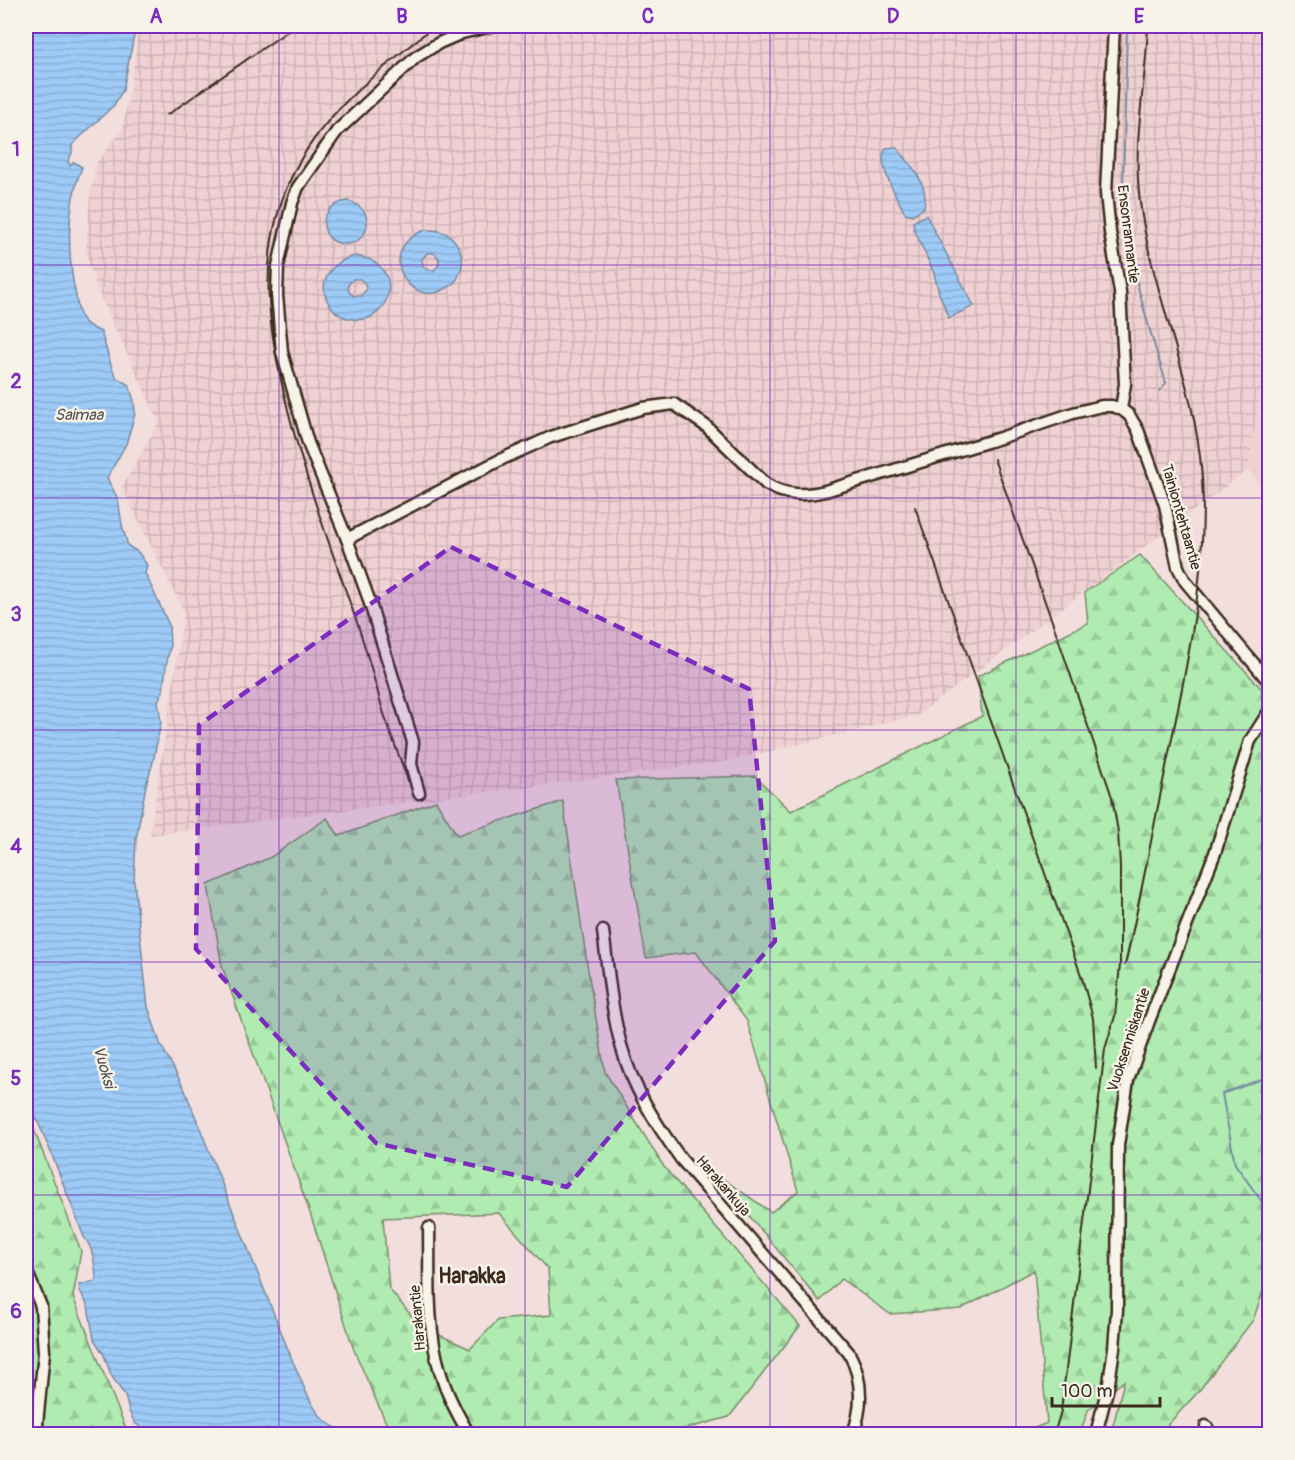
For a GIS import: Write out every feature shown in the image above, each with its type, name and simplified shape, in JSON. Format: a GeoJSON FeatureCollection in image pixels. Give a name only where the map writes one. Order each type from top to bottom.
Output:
{"type":"FeatureCollection","features":[{"type":"Feature","properties":{"kind":"street"},"geometry":{"type":"LineString","coordinates":[[419,793],[411,764],[413,742],[368,597],[308,443],[282,352],[277,295],[278,266],[292,203],[298,187],[337,131],[416,57],[462,33],[492,26]]}},
{"type":"Feature","properties":{"kind":"street","name":"Ensonrannantie"},"geometry":{"type":"LineString","coordinates":[[1114,26],[1106,193],[1120,292],[1125,384],[1121,409]]}},
{"type":"Feature","properties":{"kind":"street"},"geometry":{"type":"LineString","coordinates":[[347,539],[502,459],[551,437],[643,408],[674,404],[706,426],[766,483],[778,491],[794,494],[825,491],[1000,438],[1073,413],[1102,406],[1121,409]]}},
{"type":"Feature","properties":{"kind":"street","name":"Tainiontehtaantie"},"geometry":{"type":"LineString","coordinates":[[1121,409],[1129,416],[1138,430],[1165,505],[1178,567],[1185,582],[1269,683]]}},
{"type":"Feature","properties":{"kind":"street","name":"Vuoksenniskantie"},"geometry":{"type":"LineString","coordinates":[[1096,1434],[1109,1383],[1114,1348],[1117,1310],[1118,1146],[1128,1080],[1215,853],[1246,751],[1269,710]]}},
{"type":"Feature","properties":{"kind":"street","name":"Harakankuja"},"geometry":{"type":"LineString","coordinates":[[603,931],[617,1029],[630,1072],[643,1100],[681,1159],[849,1353],[857,1367],[861,1385],[853,1434]]}},
{"type":"Feature","properties":{"kind":"street","name":"Harakantie"},"geometry":{"type":"LineString","coordinates":[[429,1228],[431,1329],[439,1370],[448,1395],[469,1434]]}},
{"type":"Feature","properties":{"kind":"street"},"geometry":{"type":"LineString","coordinates":[[26,1270],[41,1306],[44,1352],[37,1424],[39,1434]]}},
{"type":"Feature","properties":{"kind":"highlighted area"},"geometry":{"type":"Polygon","coordinates":[[[451,547],[749,689],[775,941],[567,1187],[376,1143],[196,949],[199,725],[451,547]]]}},
{"type":"Feature","properties":{"kind":"shaded area"},"geometry":{"type":"Polygon","coordinates":[[[138,26],[194,26],[196,29],[200,26],[1269,26],[1269,339],[1248,470],[918,715],[729,761],[150,835],[184,612],[122,487],[159,422],[97,289],[86,253],[90,197],[97,162],[123,129],[138,26]]]}},
{"type":"Feature","properties":{"kind":"shaded area"},"geometry":{"type":"Polygon","coordinates":[[[1269,339],[1269,495],[1248,470],[1269,339]]]}},
{"type":"Feature","properties":{"kind":"green space"},"geometry":{"type":"Polygon","coordinates":[[[1140,555],[1269,697],[1269,1276],[1253,1320],[1198,1392],[1159,1434],[1111,1434],[1124,1381],[1088,1410],[1080,1434],[1020,1434],[1047,1423],[1034,1270],[961,1309],[890,1314],[841,1279],[820,1301],[713,1172],[771,1212],[798,1191],[747,1021],[696,952],[646,958],[616,780],[755,776],[791,811],[982,716],[978,676],[1088,623],[1085,592],[1140,555]]]}},
{"type":"Feature","properties":{"kind":"green space"},"geometry":{"type":"Polygon","coordinates":[[[436,801],[457,835],[563,801],[605,1072],[664,1167],[800,1326],[729,1417],[673,1434],[391,1434],[354,1350],[310,1213],[222,966],[208,885],[271,857],[327,818],[339,836],[436,801]],[[499,1213],[383,1218],[389,1289],[420,1326],[470,1349],[498,1320],[551,1315],[548,1269],[499,1213]]]}},
{"type":"Feature","properties":{"kind":"green space"},"geometry":{"type":"Polygon","coordinates":[[[26,1109],[81,1251],[73,1297],[128,1434],[26,1434],[26,1109]]]}},
{"type":"Feature","properties":{"kind":"water"},"geometry":{"type":"Polygon","coordinates":[[[26,26],[136,26],[123,90],[114,105],[72,145],[72,153],[68,161],[70,166],[74,162],[82,167],[73,198],[70,231],[71,264],[79,311],[86,323],[101,332],[112,368],[117,378],[129,385],[134,401],[135,414],[126,444],[107,478],[118,499],[128,546],[138,552],[147,565],[145,573],[169,625],[170,647],[163,691],[158,701],[161,722],[136,839],[134,881],[148,1007],[160,1043],[184,1088],[308,1395],[316,1411],[328,1423],[349,1434],[150,1434],[135,1423],[125,1396],[111,1375],[104,1355],[94,1339],[88,1306],[80,1291],[79,1285],[96,1281],[92,1252],[26,1094],[26,26]]]}},
{"type":"Feature","properties":{"kind":"water"},"geometry":{"type":"Polygon","coordinates":[[[896,147],[918,175],[924,191],[924,208],[912,215],[905,213],[902,208],[883,163],[886,148],[896,147]]]}},
{"type":"Feature","properties":{"kind":"water"},"geometry":{"type":"Polygon","coordinates":[[[347,201],[364,212],[367,224],[362,236],[356,242],[344,244],[335,242],[328,236],[324,228],[324,220],[335,205],[347,201]]]}},
{"type":"Feature","properties":{"kind":"water"},"geometry":{"type":"Polygon","coordinates":[[[926,215],[974,306],[949,318],[934,273],[914,229],[913,222],[926,215]]]}},
{"type":"Feature","properties":{"kind":"water"},"geometry":{"type":"Polygon","coordinates":[[[425,230],[439,231],[451,237],[456,242],[461,255],[462,262],[458,278],[443,290],[430,293],[418,291],[408,284],[399,262],[401,250],[410,239],[425,230]],[[427,253],[422,259],[423,266],[428,270],[434,270],[439,265],[439,258],[434,253],[427,253]]]}},
{"type":"Feature","properties":{"kind":"water"},"geometry":{"type":"Polygon","coordinates":[[[355,256],[371,260],[382,269],[388,280],[385,303],[377,313],[366,319],[347,318],[336,312],[324,291],[327,276],[338,263],[355,256]],[[353,279],[348,285],[349,292],[354,296],[361,296],[366,290],[365,284],[360,279],[353,279]]]}},
{"type":"Feature","properties":{"kind":"waterway"},"geometry":{"type":"LineString","coordinates":[[1127,26],[1122,227],[1166,383],[1160,391]]}},
{"type":"Feature","properties":{"kind":"waterway"},"geometry":{"type":"LineString","coordinates":[[1270,1076],[1222,1094],[1235,1164],[1270,1213]]}},
{"type":"Feature","properties":{"kind":"railway"},"geometry":{"type":"LineString","coordinates":[[167,115],[295,26]]}},
{"type":"Feature","properties":{"kind":"railway"},"geometry":{"type":"LineString","coordinates":[[408,781],[386,720],[362,637],[319,515],[295,436],[275,351],[269,292],[269,263],[280,205],[292,176],[320,131],[355,93],[434,26]]}},
{"type":"Feature","properties":{"kind":"railway"},"geometry":{"type":"LineString","coordinates":[[1125,965],[1193,629],[1203,516],[1198,442],[1183,373],[1154,271],[1140,202],[1138,136],[1148,26]]}},
{"type":"Feature","properties":{"kind":"railway"},"geometry":{"type":"LineString","coordinates":[[994,459],[1112,797],[1118,832],[1120,965],[1115,1016],[1105,1049],[1061,1411],[1054,1434]]}},
{"type":"Feature","properties":{"kind":"railway"},"geometry":{"type":"LineString","coordinates":[[915,507],[1082,978],[1093,1018],[1096,1068]]}},
{"type":"Feature","properties":{"kind":"district","name":"Harakka"},"geometry":{"type":"Point","coordinates":[472,1276]}},
{"type":"Feature","properties":{"kind":"water label","name":"Saimaa"},"geometry":{"type":"Point","coordinates":[79,415]}},
{"type":"Feature","properties":{"kind":"water label","name":"Vuoksi"},"geometry":{"type":"Point","coordinates":[104,1067]}}]}
